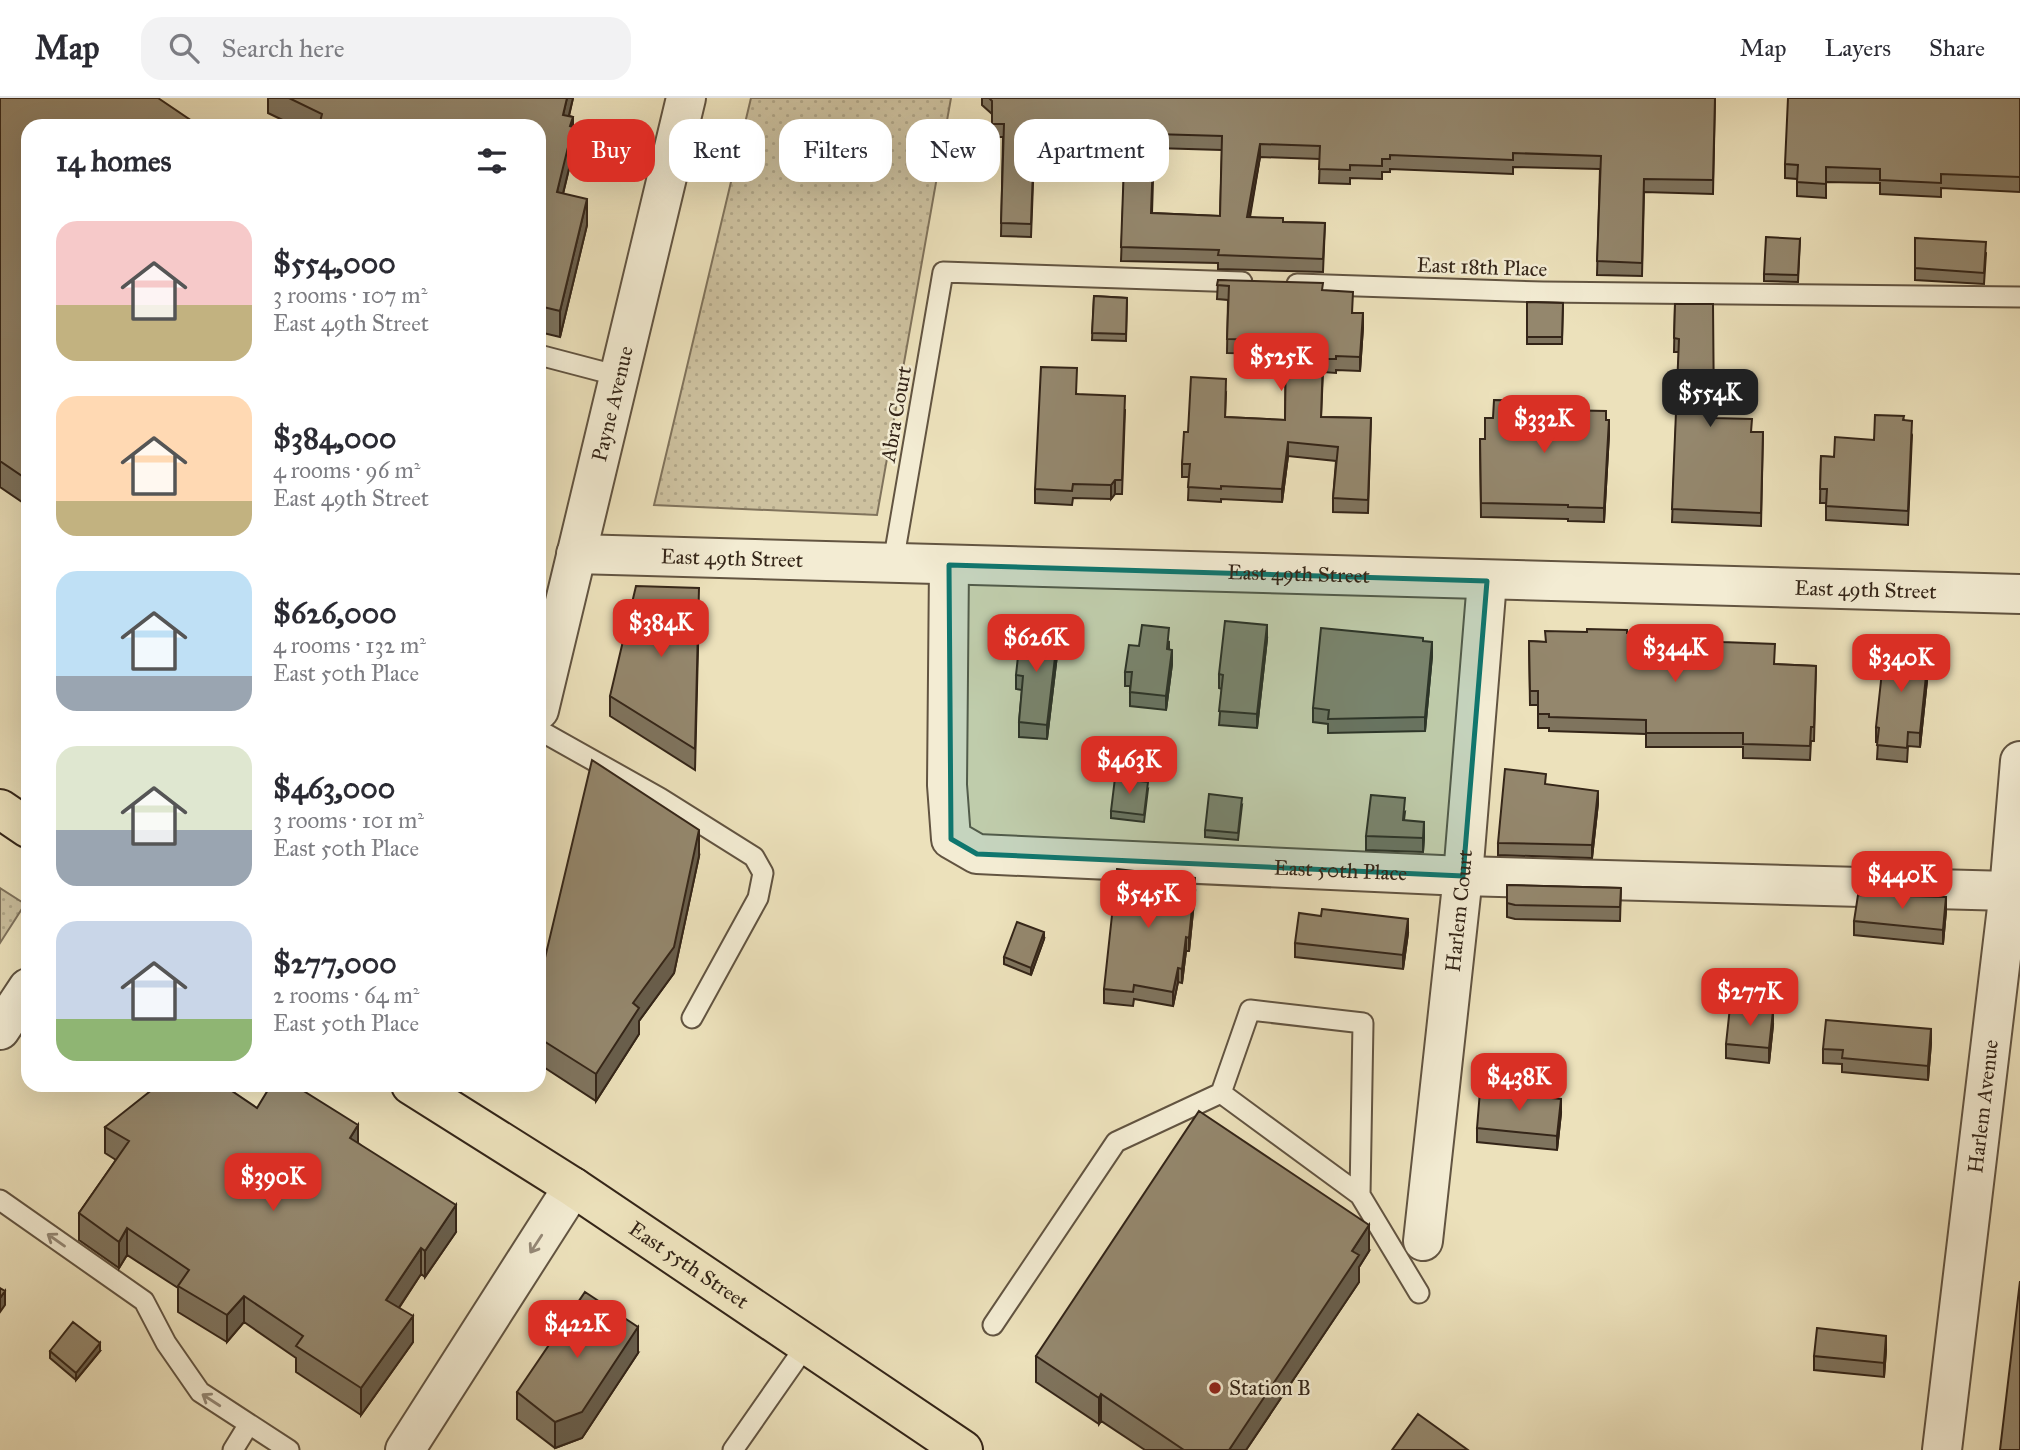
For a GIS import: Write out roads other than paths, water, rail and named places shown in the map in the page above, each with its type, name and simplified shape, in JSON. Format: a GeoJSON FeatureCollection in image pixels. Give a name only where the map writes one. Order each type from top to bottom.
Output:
{"type":"FeatureCollection","features":[{"type":"Feature","properties":{"kind":"main road"},"geometry":{"type":"LineString","coordinates":[[0,809],[21,823]]}},
{"type":"Feature","properties":{"kind":"main road","name":"East 55th Street"},"geometry":{"type":"LineString","coordinates":[[446,1096],[573,1187],[963,1450]]}},
{"type":"Feature","properties":{"kind":"street","name":"Payne Avenue"},"geometry":{"type":"LineString","coordinates":[[546,680],[686,98]]}},
{"type":"Feature","properties":{"kind":"street","name":"East 49th Street"},"geometry":{"type":"LineString","coordinates":[[576,554],[2020,594]]}},
{"type":"Feature","properties":{"kind":"street","name":"East 50th Place"},"geometry":{"type":"LineString","coordinates":[[949,565],[947,786],[951,839],[977,854],[1463,876],[2008,891]]}},
{"type":"Feature","properties":{"kind":"street","name":"Harlem Court"},"geometry":{"type":"LineString","coordinates":[[1423,1241],[1463,876],[1487,581]]}},
{"type":"Feature","properties":{"kind":"street","name":"Harlem Avenue"},"geometry":{"type":"LineString","coordinates":[[1942,1450],[2008,891],[2020,761]]}},
{"type":"Feature","properties":{"kind":"street"},"geometry":{"type":"LineString","coordinates":[[0,1030],[21,998]]}},
{"type":"Feature","properties":{"kind":"street"},"geometry":{"type":"LineString","coordinates":[[405,1450],[573,1187]]}},
{"type":"Feature","properties":{"kind":"lane","name":"East 18th Place"},"geometry":{"type":"LineString","coordinates":[[943,272],[1543,292],[2020,297]]}},
{"type":"Feature","properties":{"kind":"lane","name":"Abra Court"},"geometry":{"type":"LineString","coordinates":[[893,563],[943,272]]}},
{"type":"Feature","properties":{"kind":"lane"},"geometry":{"type":"LineString","coordinates":[[546,357],[619,376]]}},
{"type":"Feature","properties":{"kind":"lane"},"geometry":{"type":"LineString","coordinates":[[546,734],[660,798],[754,857],[763,873],[758,898],[692,1018]]}},
{"type":"Feature","properties":{"kind":"lane"},"geometry":{"type":"LineString","coordinates":[[993,1325],[1116,1142],[1221,1093],[1250,1010],[1363,1023],[1360,1195]]}},
{"type":"Feature","properties":{"kind":"lane"},"geometry":{"type":"LineString","coordinates":[[1221,1093],[1360,1195],[1419,1293]]}},
{"type":"Feature","properties":{"kind":"lane"},"geometry":{"type":"LineString","coordinates":[[0,1200],[144,1301],[166,1343],[200,1392],[289,1450]]}},
{"type":"Feature","properties":{"kind":"lane"},"geometry":{"type":"LineString","coordinates":[[733,1450],[807,1344]]}},
{"type":"Feature","properties":{"kind":"lane"},"geometry":{"type":"LineString","coordinates":[[233,1450],[249,1424]]}},
{"type":"Feature","properties":{"kind":"place","name":"Station B"},"geometry":{"type":"Point","coordinates":[1215,1388]}}]}
